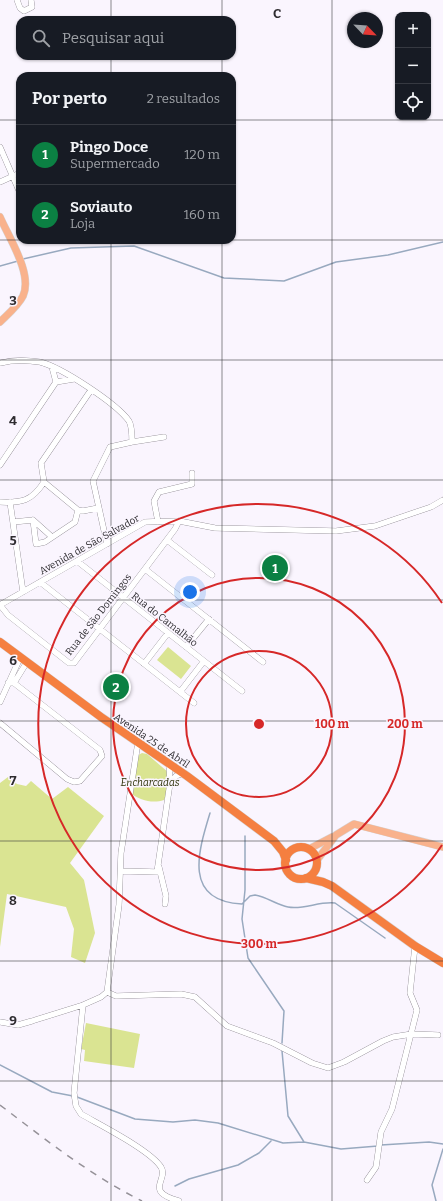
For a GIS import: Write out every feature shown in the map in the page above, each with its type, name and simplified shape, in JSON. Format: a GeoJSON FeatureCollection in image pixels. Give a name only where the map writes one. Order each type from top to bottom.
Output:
{"type":"FeatureCollection","features":[{"type":"Feature","properties":{"kind":"highway","name":"Avenida 25 de Abril"},"geometry":{"type":"LineString","coordinates":[[0,642],[138,742],[184,773],[274,840],[286,845],[309,849]]}},
{"type":"Feature","properties":{"kind":"highway","name":"Avenida 25 de Abril"},"geometry":{"type":"LineString","coordinates":[[274,840],[283,852],[289,873],[297,878],[306,878]]}},
{"type":"Feature","properties":{"kind":"highway"},"geometry":{"type":"LineString","coordinates":[[286,860],[290,852],[299,847]]}},
{"type":"Feature","properties":{"kind":"highway"},"geometry":{"type":"LineString","coordinates":[[309,849],[323,876],[332,886]]}},
{"type":"Feature","properties":{"kind":"highway"},"geometry":{"type":"LineString","coordinates":[[306,878],[313,873],[317,862]]}},
{"type":"Feature","properties":{"kind":"highway"},"geometry":{"type":"LineString","coordinates":[[306,878],[332,886],[415,946],[443,963]]}},
{"type":"Feature","properties":{"kind":"main road"},"geometry":{"type":"LineString","coordinates":[[0,217],[24,271],[26,286],[22,298],[0,322]]}},
{"type":"Feature","properties":{"kind":"main road"},"geometry":{"type":"LineString","coordinates":[[309,849],[354,824],[443,847]]}},
{"type":"Feature","properties":{"kind":"main road"},"geometry":{"type":"LineString","coordinates":[[317,862],[336,835]]}},
{"type":"Feature","properties":{"kind":"street"},"geometry":{"type":"LineString","coordinates":[[17,0],[20,8],[24,11],[32,7],[31,0]]}},
{"type":"Feature","properties":{"kind":"street"},"geometry":{"type":"LineString","coordinates":[[0,147],[16,184]]}},
{"type":"Feature","properties":{"kind":"street"},"geometry":{"type":"LineString","coordinates":[[0,182],[16,174]]}},
{"type":"Feature","properties":{"kind":"street"},"geometry":{"type":"LineString","coordinates":[[0,363],[8,361],[40,362],[63,371],[119,411],[130,423],[132,442]]}},
{"type":"Feature","properties":{"kind":"street"},"geometry":{"type":"LineString","coordinates":[[52,367],[56,382]]}},
{"type":"Feature","properties":{"kind":"street"},"geometry":{"type":"LineString","coordinates":[[0,465],[56,382],[74,379]]}},
{"type":"Feature","properties":{"kind":"street"},"geometry":{"type":"LineString","coordinates":[[0,502],[29,500],[38,492],[44,482],[41,462],[91,390]]}},
{"type":"Feature","properties":{"kind":"street"},"geometry":{"type":"LineString","coordinates":[[108,544],[98,508],[93,481],[106,453],[110,447],[164,436]]}},
{"type":"Feature","properties":{"kind":"street"},"geometry":{"type":"LineString","coordinates":[[158,522],[154,501],[159,492],[192,484],[192,473]]}},
{"type":"Feature","properties":{"kind":"street"},"geometry":{"type":"LineString","coordinates":[[44,482],[78,510],[83,511],[98,508]]}},
{"type":"Feature","properties":{"kind":"street","name":"Avenida de São Salvador"},"geometry":{"type":"LineString","coordinates":[[0,605],[145,522],[179,521],[215,528],[336,531],[375,526],[431,507],[443,500]]}},
{"type":"Feature","properties":{"kind":"street"},"geometry":{"type":"LineString","coordinates":[[10,502],[23,592]]}},
{"type":"Feature","properties":{"kind":"street"},"geometry":{"type":"LineString","coordinates":[[33,520],[36,544],[44,542],[75,522],[78,510]]}},
{"type":"Feature","properties":{"kind":"street"},"geometry":{"type":"LineString","coordinates":[[13,522],[33,520],[52,537]]}},
{"type":"Feature","properties":{"kind":"street","name":"Rua de São Domingos"},"geometry":{"type":"LineString","coordinates":[[0,605],[8,615],[69,663],[74,663],[167,540],[179,521]]}},
{"type":"Feature","properties":{"kind":"street"},"geometry":{"type":"LineString","coordinates":[[167,540],[212,575]]}},
{"type":"Feature","properties":{"kind":"street","name":"Rua do Camalhão"},"geometry":{"type":"LineString","coordinates":[[77,561],[242,691]]}},
{"type":"Feature","properties":{"kind":"street"},"geometry":{"type":"LineString","coordinates":[[145,569],[263,662]]}},
{"type":"Feature","properties":{"kind":"street"},"geometry":{"type":"LineString","coordinates":[[40,582],[194,703]]}},
{"type":"Feature","properties":{"kind":"street"},"geometry":{"type":"LineString","coordinates":[[186,647],[209,619]]}},
{"type":"Feature","properties":{"kind":"street"},"geometry":{"type":"LineString","coordinates":[[144,664],[168,633]]}},
{"type":"Feature","properties":{"kind":"street"},"geometry":{"type":"LineString","coordinates":[[0,702],[24,660]]}},
{"type":"Feature","properties":{"kind":"street"},"geometry":{"type":"LineString","coordinates":[[180,692],[204,661]]}},
{"type":"Feature","properties":{"kind":"street"},"geometry":{"type":"LineString","coordinates":[[0,724],[68,779],[74,782],[80,781],[102,756],[100,750],[11,683]]}},
{"type":"Feature","properties":{"kind":"street"},"geometry":{"type":"LineString","coordinates":[[0,1022],[18,1025],[83,1005],[101,997],[107,992],[119,905],[122,871],[121,853],[138,742]]}},
{"type":"Feature","properties":{"kind":"street"},"geometry":{"type":"LineString","coordinates":[[122,871],[157,872],[159,867],[170,783],[168,763]]}},
{"type":"Feature","properties":{"kind":"street"},"geometry":{"type":"LineString","coordinates":[[170,783],[176,776],[184,773]]}},
{"type":"Feature","properties":{"kind":"street"},"geometry":{"type":"LineString","coordinates":[[159,867],[166,896],[165,904]]}},
{"type":"Feature","properties":{"kind":"street"},"geometry":{"type":"LineString","coordinates":[[367,1180],[376,1167],[381,1132],[392,1110],[417,1010],[410,993],[415,946]]}},
{"type":"Feature","properties":{"kind":"street"},"geometry":{"type":"LineString","coordinates":[[107,992],[116,996],[181,994],[195,997],[227,1026],[273,1043],[312,1063],[328,1068],[344,1062],[383,1041],[412,1034],[438,1035]]}},
{"type":"Feature","properties":{"kind":"street"},"geometry":{"type":"LineString","coordinates":[[83,1005],[75,1067],[73,1099],[76,1106],[81,1114],[140,1149],[161,1168],[162,1172],[159,1184],[160,1191],[164,1196],[179,1201]]}},
{"type":"Feature","properties":{"kind":"green space"},"geometry":{"type":"Polygon","coordinates":[[[168,647],[191,666],[181,679],[157,660],[168,647]]]}},
{"type":"Feature","properties":{"kind":"green space","name":"Encharcadas"},"geometry":{"type":"Polygon","coordinates":[[[142,753],[147,754],[169,773],[169,788],[164,800],[155,802],[146,801],[130,793],[135,757],[142,753]]]}},
{"type":"Feature","properties":{"kind":"green space"},"geometry":{"type":"Polygon","coordinates":[[[8,777],[17,784],[26,786],[31,781],[52,799],[68,787],[104,816],[70,863],[84,880],[95,933],[85,963],[71,957],[74,929],[66,907],[7,894],[0,947],[0,783],[8,777]]]}},
{"type":"Feature","properties":{"kind":"green space"},"geometry":{"type":"Polygon","coordinates":[[[86,1023],[140,1034],[134,1068],[84,1061],[85,1050],[81,1049],[86,1023]]]}},
{"type":"Feature","properties":{"kind":"waterway"},"geometry":{"type":"LineString","coordinates":[[23,259],[71,248],[134,246],[224,278],[284,281],[336,262],[388,255],[443,242]]}},
{"type":"Feature","properties":{"kind":"waterway"},"geometry":{"type":"LineString","coordinates":[[0,266],[18,261]]}},
{"type":"Feature","properties":{"kind":"waterway"},"geometry":{"type":"LineString","coordinates":[[210,813],[199,858],[199,872],[203,884],[210,894],[223,901],[242,904],[250,896],[255,895],[264,897],[284,906],[294,908],[323,903],[335,903],[385,938]]}},
{"type":"Feature","properties":{"kind":"waterway"},"geometry":{"type":"LineString","coordinates":[[245,836],[245,890],[242,919],[248,958],[284,1011],[282,1043]]}},
{"type":"Feature","properties":{"kind":"waterway"},"geometry":{"type":"LineString","coordinates":[[282,1051],[288,1116],[304,1142],[341,1149],[378,1146]]}},
{"type":"Feature","properties":{"kind":"waterway"},"geometry":{"type":"LineString","coordinates":[[0,1065],[52,1092],[73,1096]]}},
{"type":"Feature","properties":{"kind":"waterway"},"geometry":{"type":"LineString","coordinates":[[77,1097],[135,1119],[173,1122],[195,1120],[218,1123],[283,1143],[304,1142]]}},
{"type":"Feature","properties":{"kind":"waterway"},"geometry":{"type":"LineString","coordinates":[[175,1186],[189,1179],[238,1165],[259,1153],[271,1141]]}},
{"type":"Feature","properties":{"kind":"waterway"},"geometry":{"type":"LineString","coordinates":[[381,1145],[429,1142],[443,1144]]}},
{"type":"Feature","properties":{"kind":"waterway"},"geometry":{"type":"LineString","coordinates":[[436,1201],[432,1185],[443,1149]]}},
{"type":"Feature","properties":{"kind":"railway"},"geometry":{"type":"LineString","coordinates":[[0,1105],[51,1144],[86,1168],[104,1180],[142,1201]]}},
{"type":"Feature","properties":{"kind":"place","name":"Pingo Doce"},"geometry":{"type":"Point","coordinates":[275,568]}},
{"type":"Feature","properties":{"kind":"place","name":"Soviauto"},"geometry":{"type":"Point","coordinates":[116,687]}}]}
